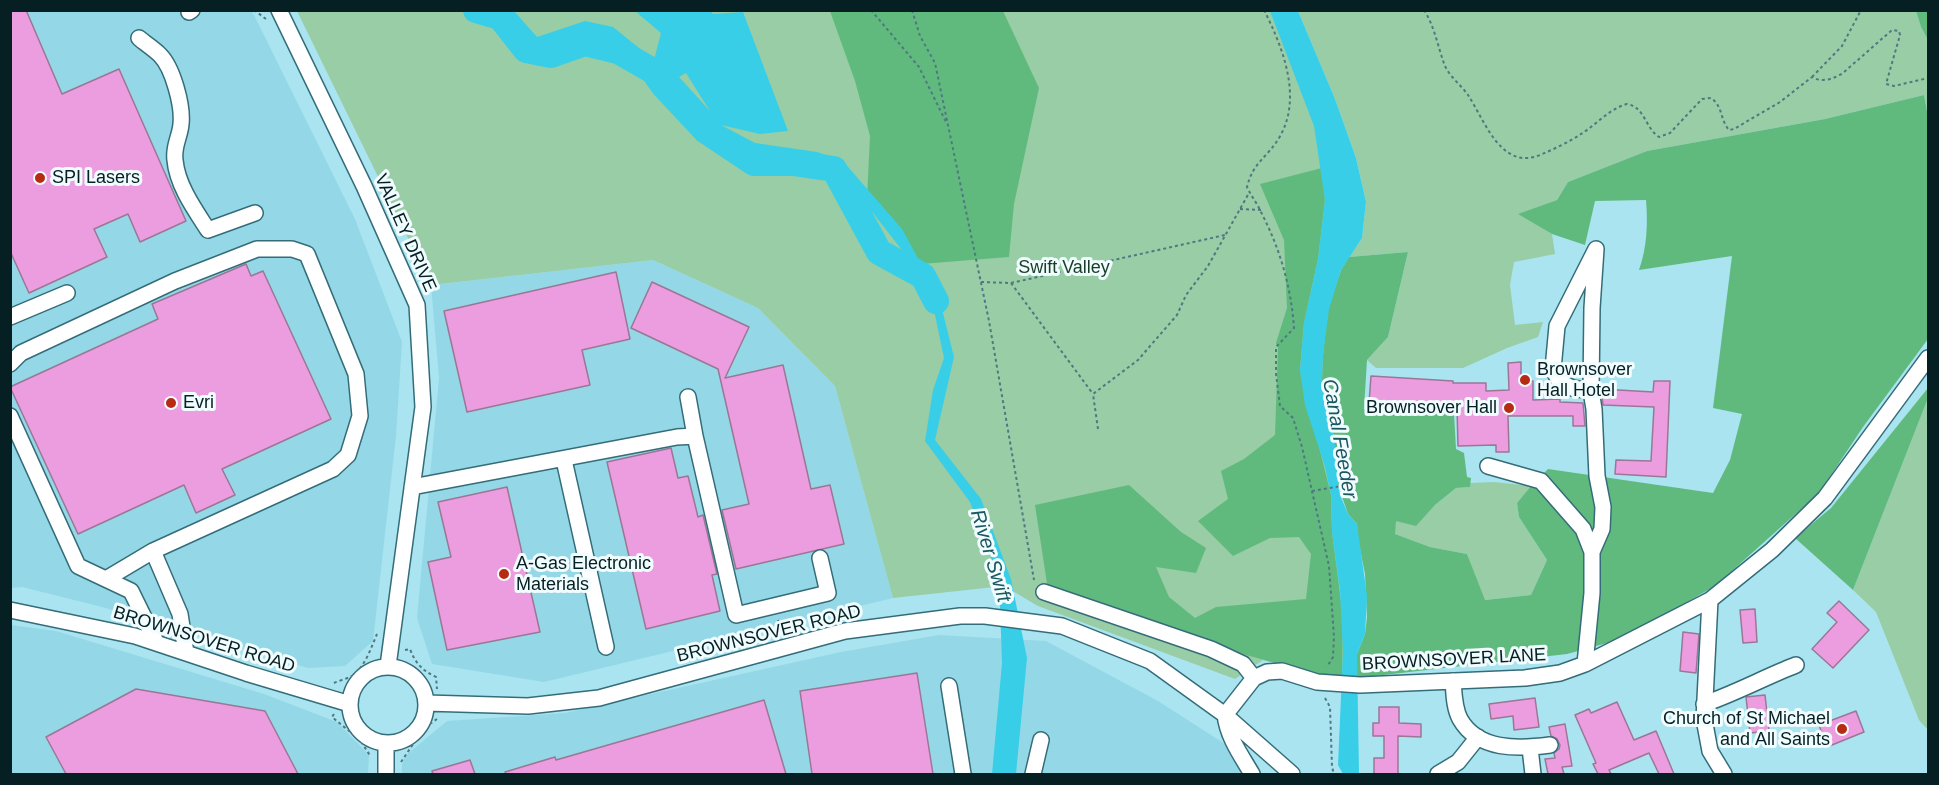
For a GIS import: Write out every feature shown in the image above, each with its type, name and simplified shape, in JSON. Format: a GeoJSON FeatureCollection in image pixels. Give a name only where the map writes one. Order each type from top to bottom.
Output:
{"type":"FeatureCollection","features":[{"type":"Feature","properties":{"kind":"street","name":"VALLEY DRIVE"},"geometry":{"type":"LineString","coordinates":[[274,16],[364,186],[417,305],[423,406],[388,666]]}},
{"type":"Feature","properties":{"kind":"street"},"geometry":{"type":"LineString","coordinates":[[139,38],[162,57],[178,92],[182,121],[174,148],[175,163],[180,180],[207,230],[255,213]]}},
{"type":"Feature","properties":{"kind":"street"},"geometry":{"type":"LineString","coordinates":[[10,364],[21,353],[175,281],[257,249],[292,249],[307,254],[356,374],[360,416],[348,455],[333,469],[153,551],[106,579]]}},
{"type":"Feature","properties":{"kind":"street"},"geometry":{"type":"LineString","coordinates":[[1591,391],[1572,388],[1559,381],[1553,369],[1557,326],[1596,249],[1592,308],[1591,391],[1597,476],[1603,507],[1602,529],[1592,552]]}},
{"type":"Feature","properties":{"kind":"street"},"geometry":{"type":"LineString","coordinates":[[10,317],[67,293]]}},
{"type":"Feature","properties":{"kind":"street","name":"BROWNSOVER LANE"},"geometry":{"type":"LineString","coordinates":[[1254,678],[1267,672],[1282,671],[1317,682],[1360,686],[1525,678],[1560,673],[1585,664],[1710,600],[1772,550],[1825,498],[1929,358]]}},
{"type":"Feature","properties":{"kind":"street"},"geometry":{"type":"LineString","coordinates":[[687,397],[736,615],[828,593],[819,558]]}},
{"type":"Feature","properties":{"kind":"street"},"geometry":{"type":"LineString","coordinates":[[10,416],[78,566],[131,591],[156,642]]}},
{"type":"Feature","properties":{"kind":"street"},"geometry":{"type":"LineString","coordinates":[[412,487],[677,437],[694,436]]}},
{"type":"Feature","properties":{"kind":"street"},"geometry":{"type":"LineString","coordinates":[[564,460],[606,647]]}},
{"type":"Feature","properties":{"kind":"street"},"geometry":{"type":"LineString","coordinates":[[1488,466],[1541,482],[1583,529],[1592,552],[1592,593],[1585,664]]}},
{"type":"Feature","properties":{"kind":"street"},"geometry":{"type":"LineString","coordinates":[[153,551],[180,614],[186,653]]}},
{"type":"Feature","properties":{"kind":"street"},"geometry":{"type":"LineString","coordinates":[[1044,592],[1211,649],[1243,663],[1254,678],[1225,715],[1227,729],[1251,774]]}},
{"type":"Feature","properties":{"kind":"street"},"geometry":{"type":"LineString","coordinates":[[1710,600],[1704,719],[1710,751],[1724,774]]}},
{"type":"Feature","properties":{"kind":"street","name":"BROWNSOVER ROAD"},"geometry":{"type":"LineString","coordinates":[[10,610],[135,636],[246,673],[350,704]]}},
{"type":"Feature","properties":{"kind":"street","name":"BROWNSOVER ROAD"},"geometry":{"type":"LineString","coordinates":[[426,703],[528,706],[599,698],[845,631],[960,616],[985,616],[1062,626],[1150,662],[1225,715],[1292,774]]}},
{"type":"Feature","properties":{"kind":"street"},"geometry":{"type":"LineString","coordinates":[[1704,704],[1796,664]]}},
{"type":"Feature","properties":{"kind":"street"},"geometry":{"type":"LineString","coordinates":[[388,666],[400,668],[410,674],[424,692],[426,703],[419,727],[404,738],[386,742],[374,740],[356,726],[351,715],[350,704],[352,692],[358,682],[377,668],[388,666]]}},
{"type":"Feature","properties":{"kind":"street"},"geometry":{"type":"LineString","coordinates":[[1453,681],[1455,705],[1459,718],[1478,737],[1493,745],[1516,748],[1550,745]]}},
{"type":"Feature","properties":{"kind":"street"},"geometry":{"type":"LineString","coordinates":[[949,686],[963,774]]}},
{"type":"Feature","properties":{"kind":"street"},"geometry":{"type":"LineString","coordinates":[[1438,774],[1458,762],[1478,737]]}},
{"type":"Feature","properties":{"kind":"street"},"geometry":{"type":"LineString","coordinates":[[1033,774],[1041,740]]}},
{"type":"Feature","properties":{"kind":"street"},"geometry":{"type":"LineString","coordinates":[[386,742],[386,774]]}},
{"type":"Feature","properties":{"kind":"street"},"geometry":{"type":"LineString","coordinates":[[1530,747],[1533,773]]}},
{"type":"Feature","properties":{"kind":"path"},"geometry":{"type":"LineString","coordinates":[[254,10],[274,16]]}},
{"type":"Feature","properties":{"kind":"path"},"geometry":{"type":"LineString","coordinates":[[871,10],[919,67],[949,129]]}},
{"type":"Feature","properties":{"kind":"path"},"geometry":{"type":"LineString","coordinates":[[912,10],[920,36],[935,63],[981,282],[1035,588],[1044,592]]}},
{"type":"Feature","properties":{"kind":"path"},"geometry":{"type":"LineString","coordinates":[[1264,10],[1284,58],[1290,80],[1289,99],[1286,125],[1278,140],[1250,173],[1247,188],[1261,210],[1281,256],[1292,301],[1294,328],[1276,347],[1276,374],[1280,406],[1293,418],[1329,566],[1334,657],[1317,682],[1330,707],[1334,774]]}},
{"type":"Feature","properties":{"kind":"path"},"geometry":{"type":"LineString","coordinates":[[1425,10],[1448,70],[1473,103],[1490,135],[1506,151],[1518,158],[1534,157],[1571,140],[1615,108],[1627,104],[1639,109],[1651,130],[1659,137],[1670,134],[1702,99],[1711,98],[1718,104],[1726,127],[1730,130],[1734,129],[1779,102],[1812,77],[1842,46],[1861,10]]}},
{"type":"Feature","properties":{"kind":"path"},"geometry":{"type":"LineString","coordinates":[[1812,77],[1818,80],[1835,78],[1887,33],[1896,29],[1900,35],[1886,84],[1894,86],[1929,78]]}},
{"type":"Feature","properties":{"kind":"path"},"geometry":{"type":"LineString","coordinates":[[1092,394],[1138,360],[1177,315],[1186,295],[1208,266],[1249,193]]}},
{"type":"Feature","properties":{"kind":"path"},"geometry":{"type":"LineString","coordinates":[[1240,209],[1261,210]]}},
{"type":"Feature","properties":{"kind":"path"},"geometry":{"type":"LineString","coordinates":[[981,282],[1011,283],[1225,235]]}},
{"type":"Feature","properties":{"kind":"path"},"geometry":{"type":"LineString","coordinates":[[1011,283],[1092,394],[1098,429]]}},
{"type":"Feature","properties":{"kind":"path"},"geometry":{"type":"LineString","coordinates":[[1312,491],[1347,485]]}},
{"type":"Feature","properties":{"kind":"path"},"geometry":{"type":"LineString","coordinates":[[774,606],[787,646]]}},
{"type":"Feature","properties":{"kind":"path"},"geometry":{"type":"LineString","coordinates":[[334,682],[352,676],[359,669],[368,656],[378,633]]}},
{"type":"Feature","properties":{"kind":"path"},"geometry":{"type":"LineString","coordinates":[[410,649],[418,665],[436,677]]}},
{"type":"Feature","properties":{"kind":"path"},"geometry":{"type":"LineString","coordinates":[[403,760],[424,728],[443,716]]}},
{"type":"Feature","properties":{"kind":"path"},"geometry":{"type":"LineString","coordinates":[[332,717],[360,740],[370,755]]}},
{"type":"Feature","properties":{"kind":"shaded area"},"geometry":{"type":"Polygon","coordinates":[[[10,11],[252,11],[355,219],[402,342],[396,436],[373,641],[345,666],[308,668],[102,607],[22,587],[11,588],[10,11]]]}},
{"type":"Feature","properties":{"kind":"shaded area"},"geometry":{"type":"Polygon","coordinates":[[[653,260],[758,308],[835,386],[893,598],[544,682],[432,664],[417,618],[439,378],[431,285],[653,260]]]}},
{"type":"Feature","properties":{"kind":"shaded area"},"geometry":{"type":"Polygon","coordinates":[[[11,625],[56,631],[264,694],[337,722],[369,755],[368,774],[11,774],[11,625]]]}},
{"type":"Feature","properties":{"kind":"shaded area"},"geometry":{"type":"Polygon","coordinates":[[[939,635],[1046,641],[1158,701],[1222,742],[1259,774],[402,774],[405,756],[447,721],[565,713],[841,652],[939,635]]]}},
{"type":"Feature","properties":{"kind":"green space","name":"Swift Valley"},"geometry":{"type":"Polygon","coordinates":[[[297,11],[1284,11],[1329,122],[1333,479],[1345,677],[1316,674],[1263,660],[1235,679],[1038,606],[1004,586],[893,598],[835,386],[758,308],[653,260],[431,285],[297,11]]]}},
{"type":"Feature","properties":{"kind":"green space"},"geometry":{"type":"Polygon","coordinates":[[[830,11],[1003,11],[1039,88],[1014,204],[1009,257],[921,264],[867,199],[870,136],[855,81],[830,11]]]}},
{"type":"Feature","properties":{"kind":"green space"},"geometry":{"type":"Polygon","coordinates":[[[1298,11],[1916,11],[1928,40],[1928,117],[1924,95],[1825,119],[1647,151],[1568,182],[1557,200],[1519,214],[1552,234],[1555,254],[1514,262],[1510,285],[1515,325],[1543,322],[1538,337],[1463,368],[1376,368],[1367,360],[1388,337],[1408,252],[1349,257],[1362,238],[1366,202],[1356,158],[1335,99],[1298,11]]]}},
{"type":"Feature","properties":{"kind":"green space"},"geometry":{"type":"Polygon","coordinates":[[[1916,11],[1928,11],[1928,40],[1921,27],[1916,11]]]}},
{"type":"Feature","properties":{"kind":"green space"},"geometry":{"type":"Polygon","coordinates":[[[1924,95],[1928,117],[1928,339],[1863,427],[1819,493],[1715,586],[1639,629],[1607,643],[1567,654],[1357,678],[1357,654],[1365,634],[1367,617],[1365,574],[1357,524],[1348,514],[1338,485],[1333,433],[1322,380],[1328,309],[1341,270],[1349,257],[1408,252],[1388,337],[1367,360],[1364,409],[1454,414],[1456,449],[1464,453],[1467,477],[1471,478],[1470,487],[1456,488],[1435,505],[1416,526],[1396,521],[1395,534],[1430,547],[1467,554],[1485,600],[1531,595],[1547,560],[1519,517],[1517,503],[1548,469],[1713,493],[1730,460],[1742,414],[1713,408],[1732,256],[1639,270],[1646,235],[1646,200],[1595,201],[1585,245],[1552,234],[1518,214],[1557,200],[1568,182],[1647,151],[1825,119],[1924,95]]]}},
{"type":"Feature","properties":{"kind":"green space"},"geometry":{"type":"Polygon","coordinates":[[[1322,168],[1325,200],[1318,259],[1304,323],[1300,370],[1331,495],[1332,532],[1343,617],[1342,677],[1316,674],[1246,655],[1048,590],[1035,505],[1129,485],[1181,532],[1206,548],[1196,573],[1156,567],[1169,597],[1195,618],[1216,607],[1306,599],[1311,554],[1299,537],[1270,538],[1233,556],[1198,521],[1228,499],[1221,471],[1244,459],[1275,435],[1278,347],[1276,343],[1287,308],[1284,240],[1260,184],[1322,168]]]}},
{"type":"Feature","properties":{"kind":"green space"},"geometry":{"type":"Polygon","coordinates":[[[1928,388],[1928,398],[1853,590],[1795,538],[1831,508],[1928,388]]]}},
{"type":"Feature","properties":{"kind":"green space"},"geometry":{"type":"Polygon","coordinates":[[[1928,398],[1928,730],[1919,720],[1876,612],[1853,590],[1928,398]]]}},
{"type":"Feature","properties":{"kind":"green space"},"geometry":{"type":"Polygon","coordinates":[[[1494,482],[1531,486],[1517,503],[1519,517],[1547,560],[1531,595],[1484,600],[1467,554],[1430,547],[1395,534],[1395,520],[1416,525],[1456,488],[1470,487],[1470,483],[1494,482]]]}},
{"type":"Feature","properties":{"kind":"water"},"geometry":{"type":"Polygon","coordinates":[[[710,10],[713,14],[743,12],[788,131],[760,134],[721,125],[755,143],[817,152],[842,160],[902,229],[939,297],[954,357],[935,440],[981,499],[1011,579],[1027,658],[1016,774],[992,774],[1002,663],[999,578],[970,502],[925,441],[933,390],[944,358],[934,310],[916,268],[841,172],[826,165],[751,154],[714,133],[668,82],[663,85],[653,71],[654,65],[612,37],[593,33],[532,44],[506,16],[485,11],[514,11],[537,37],[585,21],[613,27],[654,60],[661,33],[635,11],[710,10]],[[686,73],[679,77],[710,111],[686,73]]]}},
{"type":"Feature","properties":{"kind":"water"},"geometry":{"type":"Polygon","coordinates":[[[1270,11],[1298,11],[1335,99],[1356,158],[1366,202],[1362,238],[1341,270],[1329,309],[1322,380],[1333,433],[1340,478],[1338,485],[1340,495],[1348,514],[1357,524],[1367,596],[1365,634],[1357,654],[1359,774],[1343,774],[1338,765],[1343,651],[1340,591],[1332,532],[1331,495],[1325,467],[1305,405],[1300,370],[1304,323],[1318,259],[1325,200],[1314,126],[1270,11]]]}},
{"type":"Feature","properties":{"kind":"building"},"geometry":{"type":"Polygon","coordinates":[[[10,10],[26,10],[62,94],[119,69],[186,221],[140,242],[128,214],[94,229],[107,257],[29,293],[10,251],[10,10]]]}},
{"type":"Feature","properties":{"kind":"building","name":"Evri"},"geometry":{"type":"Polygon","coordinates":[[[246,264],[251,276],[263,271],[331,419],[222,469],[235,495],[196,513],[184,485],[78,534],[10,387],[158,319],[152,304],[246,264]]]}},
{"type":"Feature","properties":{"kind":"building"},"geometry":{"type":"Polygon","coordinates":[[[616,272],[630,339],[582,350],[590,385],[467,412],[444,311],[616,272]]]}},
{"type":"Feature","properties":{"kind":"building"},"geometry":{"type":"Polygon","coordinates":[[[652,282],[749,327],[725,378],[783,365],[811,489],[830,485],[844,544],[736,569],[722,510],[749,504],[718,369],[631,328],[652,282]]]}},
{"type":"Feature","properties":{"kind":"building","name":"Brownsover Hall"},"geometry":{"type":"Polygon","coordinates":[[[1521,362],[1521,381],[1533,381],[1533,400],[1560,399],[1560,402],[1583,403],[1585,426],[1573,426],[1573,416],[1508,416],[1509,452],[1496,452],[1496,445],[1458,446],[1457,408],[1369,403],[1371,376],[1453,381],[1453,383],[1486,383],[1486,391],[1509,390],[1508,363],[1521,362]]]}},
{"type":"Feature","properties":{"kind":"building"},"geometry":{"type":"Polygon","coordinates":[[[1654,381],[1670,381],[1666,477],[1615,474],[1616,460],[1651,461],[1654,407],[1603,405],[1601,389],[1653,392],[1654,381]]]}},
{"type":"Feature","properties":{"kind":"building"},"geometry":{"type":"Polygon","coordinates":[[[671,448],[678,478],[688,476],[698,517],[703,515],[717,574],[712,575],[720,611],[646,629],[607,462],[671,448]]]}},
{"type":"Feature","properties":{"kind":"building"},"geometry":{"type":"Polygon","coordinates":[[[507,487],[540,632],[447,650],[428,562],[451,557],[438,502],[507,487]]]}},
{"type":"Feature","properties":{"kind":"building"},"geometry":{"type":"Polygon","coordinates":[[[1839,601],[1869,630],[1833,668],[1812,649],[1837,622],[1827,613],[1839,601]]]}},
{"type":"Feature","properties":{"kind":"building"},"geometry":{"type":"Polygon","coordinates":[[[1755,609],[1757,642],[1743,643],[1740,610],[1755,609]]]}},
{"type":"Feature","properties":{"kind":"building"},"geometry":{"type":"Polygon","coordinates":[[[1683,632],[1699,634],[1696,673],[1680,671],[1683,632]]]}},
{"type":"Feature","properties":{"kind":"building"},"geometry":{"type":"Polygon","coordinates":[[[917,673],[933,774],[812,774],[800,691],[917,673]]]}},
{"type":"Feature","properties":{"kind":"building"},"geometry":{"type":"Polygon","coordinates":[[[136,689],[265,711],[298,774],[66,774],[46,737],[136,689]]]}},
{"type":"Feature","properties":{"kind":"building"},"geometry":{"type":"Polygon","coordinates":[[[1765,695],[1769,731],[1750,733],[1746,697],[1765,695]]]}},
{"type":"Feature","properties":{"kind":"building"},"geometry":{"type":"Polygon","coordinates":[[[1535,698],[1539,727],[1514,730],[1513,716],[1491,719],[1489,704],[1535,698]]]}},
{"type":"Feature","properties":{"kind":"building"},"geometry":{"type":"Polygon","coordinates":[[[764,700],[786,774],[506,774],[505,772],[555,757],[556,760],[764,700]]]}},
{"type":"Feature","properties":{"kind":"building"},"geometry":{"type":"Polygon","coordinates":[[[1617,702],[1634,740],[1656,731],[1674,774],[1659,774],[1649,753],[1609,770],[1611,774],[1598,774],[1593,764],[1596,763],[1575,715],[1589,709],[1591,713],[1617,702]]]}},
{"type":"Feature","properties":{"kind":"building"},"geometry":{"type":"Polygon","coordinates":[[[1379,707],[1399,707],[1399,723],[1421,724],[1421,737],[1398,736],[1398,774],[1374,774],[1374,758],[1384,758],[1384,736],[1373,736],[1373,723],[1379,723],[1379,707]]]}},
{"type":"Feature","properties":{"kind":"building","name":"Church of St Michael and All Saints"},"geometry":{"type":"Polygon","coordinates":[[[1856,711],[1864,732],[1827,747],[1819,725],[1856,711]]]}},
{"type":"Feature","properties":{"kind":"building"},"geometry":{"type":"Polygon","coordinates":[[[1565,724],[1572,766],[1562,767],[1564,774],[1548,774],[1545,759],[1555,758],[1554,753],[1560,745],[1557,739],[1551,736],[1549,727],[1565,724]]]}},
{"type":"Feature","properties":{"kind":"building"},"geometry":{"type":"Polygon","coordinates":[[[470,760],[475,774],[433,774],[432,771],[470,760]]]}},
{"type":"Feature","properties":{"kind":"waterway","name":"River Swift"},"geometry":{"type":"LineString","coordinates":[[476,10],[500,17],[526,50],[551,55],[585,43],[618,51],[653,71],[706,131],[754,163],[793,163],[834,169],[879,252],[923,276],[936,301]]}},
{"type":"Feature","properties":{"kind":"place","name":"SPI Lasers"},"geometry":{"type":"Point","coordinates":[40,178]}},
{"type":"Feature","properties":{"kind":"place","name":"Brownsover Hall Hotel"},"geometry":{"type":"Point","coordinates":[1525,380]}},
{"type":"Feature","properties":{"kind":"place","name":"Evri"},"geometry":{"type":"Point","coordinates":[171,403]}},
{"type":"Feature","properties":{"kind":"place","name":"Brownsover Hall"},"geometry":{"type":"Point","coordinates":[1509,408]}},
{"type":"Feature","properties":{"kind":"place","name":"A-Gas Electronic Materials"},"geometry":{"type":"Point","coordinates":[504,574]}},
{"type":"Feature","properties":{"kind":"place","name":"Church of St Michael and All Saints"},"geometry":{"type":"Point","coordinates":[1842,729]}},
{"type":"Feature","properties":{"kind":"water label","name":"Canal Feeder"},"geometry":{"type":"Point","coordinates":[1339,439]}}]}
